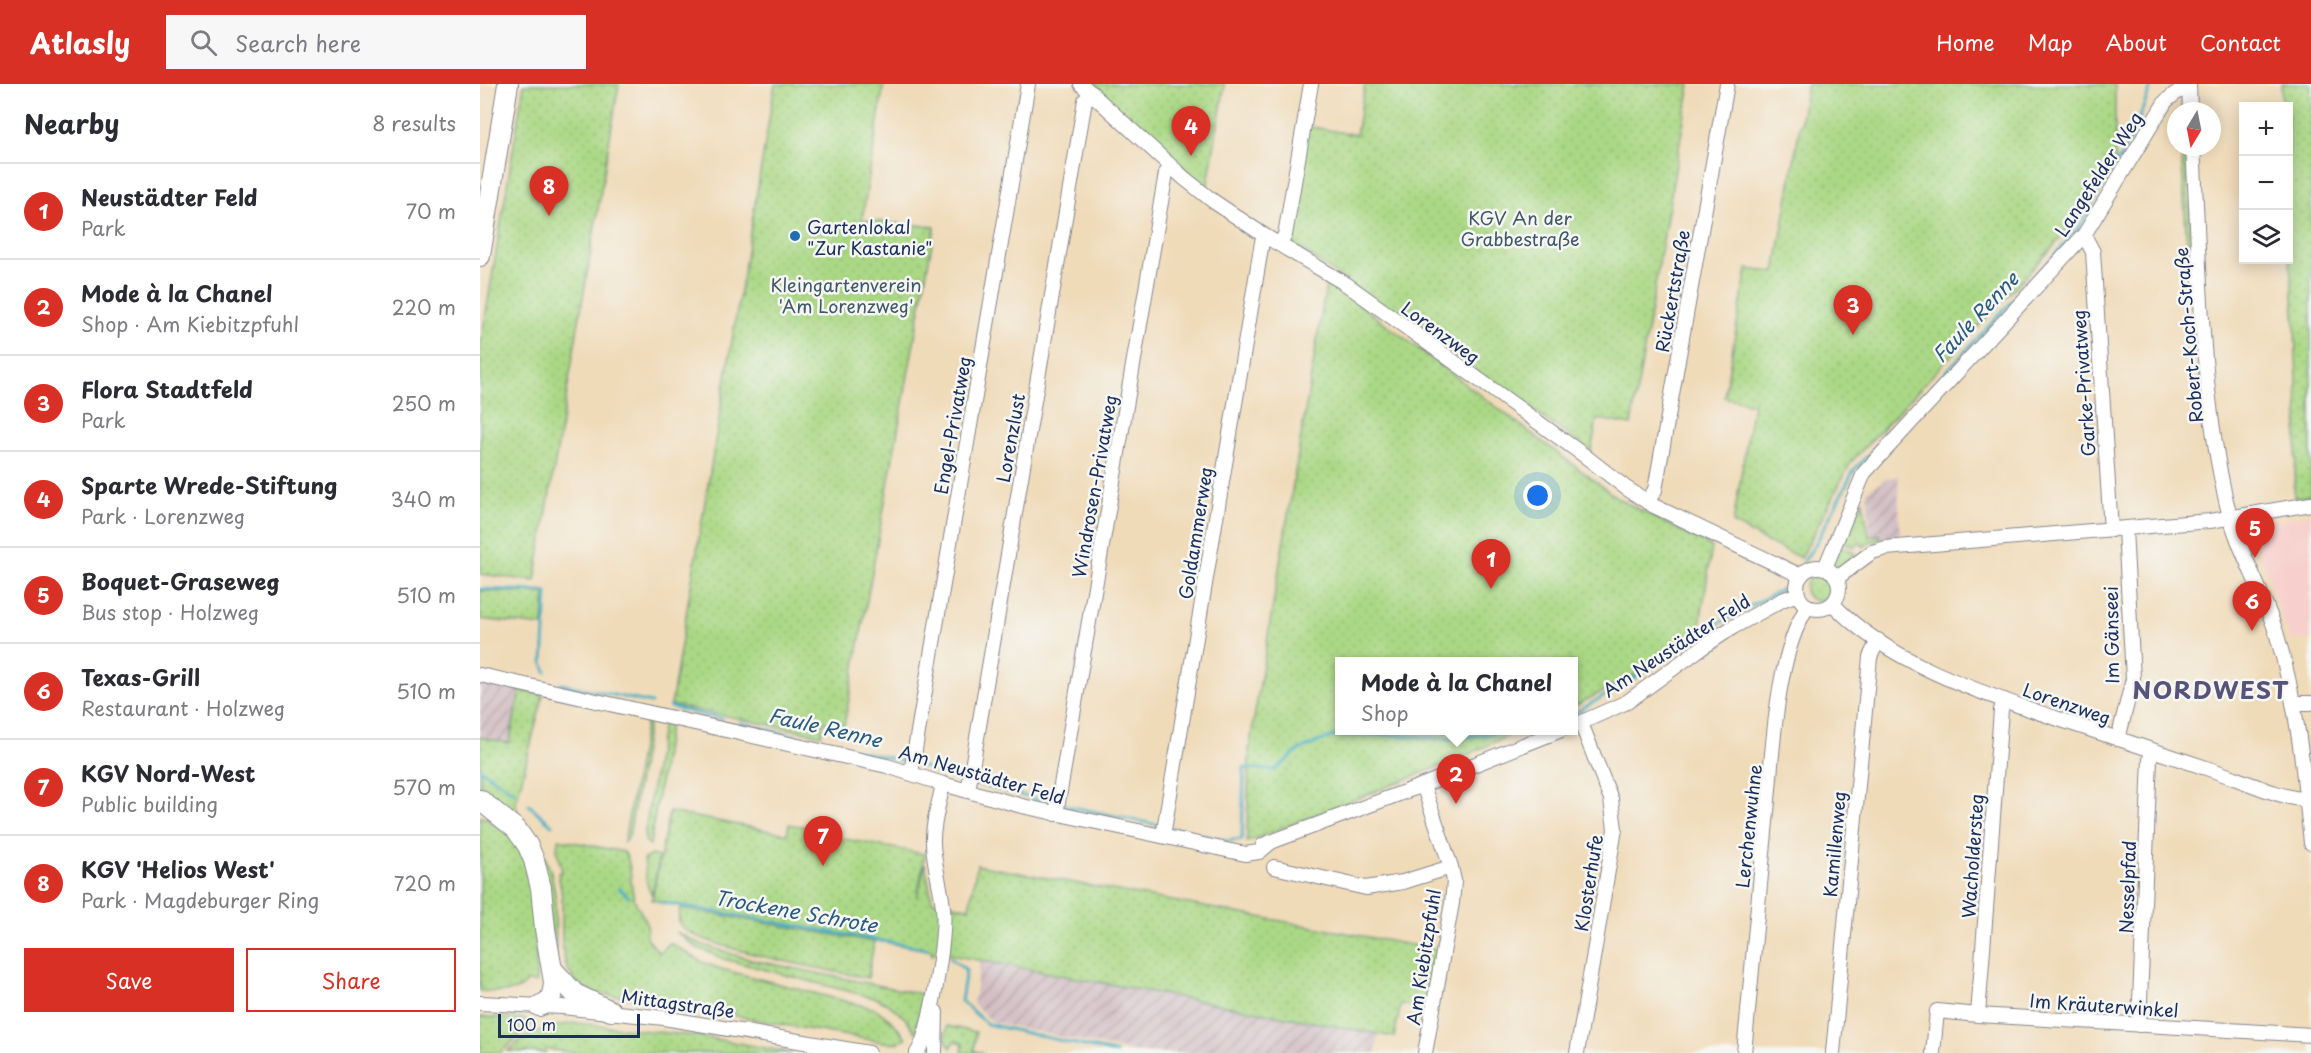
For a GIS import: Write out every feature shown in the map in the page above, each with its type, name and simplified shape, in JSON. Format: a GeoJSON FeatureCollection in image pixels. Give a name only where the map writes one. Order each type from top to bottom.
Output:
{"type":"FeatureCollection","features":[{"type":"Feature","properties":{"kind":"highway"},"geometry":{"type":"LineString","coordinates":[[480,180],[496,84]]}},
{"type":"Feature","properties":{"kind":"highway"},"geometry":{"type":"LineString","coordinates":[[480,255],[508,84]]}},
{"type":"Feature","properties":{"kind":"highway"},"geometry":{"type":"LineString","coordinates":[[480,800],[522,837],[534,860],[541,888],[545,929],[553,970],[553,995],[547,1003],[539,1006],[545,929]]}},
{"type":"Feature","properties":{"kind":"highway"},"geometry":{"type":"LineString","coordinates":[[480,811],[504,819]]}},
{"type":"Feature","properties":{"kind":"highway"},"geometry":{"type":"LineString","coordinates":[[553,970],[575,994],[611,1011]]}},
{"type":"Feature","properties":{"kind":"street","name":"Engel-Privatweg"},"geometry":{"type":"LineString","coordinates":[[911,773],[1028,84]]}},
{"type":"Feature","properties":{"kind":"street"},"geometry":{"type":"LineString","coordinates":[[1280,244],[1285,236],[1311,84]]}},
{"type":"Feature","properties":{"kind":"street","name":"Rückertstraße"},"geometry":{"type":"LineString","coordinates":[[1647,502],[1655,490],[1727,84]]}},
{"type":"Feature","properties":{"kind":"street"},"geometry":{"type":"LineString","coordinates":[[2189,86],[2190,102]]}},
{"type":"Feature","properties":{"kind":"street","name":"Langefelder Weg"},"geometry":{"type":"LineString","coordinates":[[1825,568],[1864,473],[2084,235],[2166,101],[2189,86]]}},
{"type":"Feature","properties":{"kind":"street","name":"Lorenzweg"},"geometry":{"type":"LineString","coordinates":[[1086,88],[1171,167],[1213,201],[1265,236],[1337,278],[1647,502],[1801,576]]}},
{"type":"Feature","properties":{"kind":"street","name":"Lorenzlust"},"geometry":{"type":"LineString","coordinates":[[968,791],[1086,100],[1086,88]]}},
{"type":"Feature","properties":{"kind":"street","name":"Robert-Koch-Straße"},"geometry":{"type":"LineString","coordinates":[[2194,156],[2206,372],[2220,467],[2231,519],[2267,607],[2294,703],[2311,843]]}},
{"type":"Feature","properties":{"kind":"street","name":"Windrosen-Privatweg"},"geometry":{"type":"LineString","coordinates":[[1056,814],[1164,184],[1166,173],[1171,167]]}},
{"type":"Feature","properties":{"kind":"street","name":"Garke-Privatweg"},"geometry":{"type":"LineString","coordinates":[[2084,235],[2093,252],[2118,529]]}},
{"type":"Feature","properties":{"kind":"street","name":"Goldammerweg"},"geometry":{"type":"LineString","coordinates":[[1163,836],[1262,242],[1265,236]]}},
{"type":"Feature","properties":{"kind":"street"},"geometry":{"type":"LineString","coordinates":[[1837,578],[1872,552],[1886,548],[2231,519],[2311,504]]}},
{"type":"Feature","properties":{"kind":"street","name":"Im Gänseei"},"geometry":{"type":"LineString","coordinates":[[2118,529],[2133,679],[2118,739]]}},
{"type":"Feature","properties":{"kind":"street"},"geometry":{"type":"LineString","coordinates":[[1811,568],[1825,568],[1837,578],[1839,591],[1833,604],[1821,609],[1808,606],[1798,594],[1797,585],[1801,576],[1811,568]]}},
{"type":"Feature","properties":{"kind":"street","name":"Am Neustädter Feld"},"geometry":{"type":"LineString","coordinates":[[1578,724],[1627,702],[1733,627],[1782,600],[1798,594]]}},
{"type":"Feature","properties":{"kind":"street","name":"Lorenzweg"},"geometry":{"type":"LineString","coordinates":[[1833,604],[1852,622],[1924,667],[2004,700],[2292,799],[2307,799]]}},
{"type":"Feature","properties":{"kind":"street","name":"Lerchenwuhne"},"geometry":{"type":"LineString","coordinates":[[1744,1053],[1778,704],[1790,645],[1799,620],[1808,606]]}},
{"type":"Feature","properties":{"kind":"street","name":"Kamillenweg"},"geometry":{"type":"LineString","coordinates":[[1833,1053],[1870,657],[1878,640]]}},
{"type":"Feature","properties":{"kind":"street","name":"Am Neustädter Feld"},"geometry":{"type":"LineString","coordinates":[[480,675],[887,766],[943,784],[1056,814],[1229,850],[1270,842],[1548,735]]}},
{"type":"Feature","properties":{"kind":"street","name":"Wacholdersteg"},"geometry":{"type":"LineString","coordinates":[[1978,1015],[2001,710],[2004,700]]}},
{"type":"Feature","properties":{"kind":"street"},"geometry":{"type":"LineString","coordinates":[[2294,703],[2311,703]]}},
{"type":"Feature","properties":{"kind":"street","name":"Klosterhufe"},"geometry":{"type":"LineString","coordinates":[[1577,1053],[1615,829],[1611,799],[1578,726]]}},
{"type":"Feature","properties":{"kind":"street","name":"Nesselpfad"},"geometry":{"type":"LineString","coordinates":[[2139,1025],[2152,750]]}},
{"type":"Feature","properties":{"kind":"street"},"geometry":{"type":"LineString","coordinates":[[917,1053],[925,1038],[935,992],[944,922],[933,842],[943,784]]}},
{"type":"Feature","properties":{"kind":"street","name":"Am Kiebitzpfuhl"},"geometry":{"type":"LineString","coordinates":[[1423,785],[1454,881],[1425,1053]]}},
{"type":"Feature","properties":{"kind":"street","name":"Am Kiebitzpfuhl"},"geometry":{"type":"LineString","coordinates":[[1274,867],[1366,888],[1403,882],[1451,867]]}},
{"type":"Feature","properties":{"kind":"street"},"geometry":{"type":"LineString","coordinates":[[935,992],[935,1053]]}},
{"type":"Feature","properties":{"kind":"street","name":"Mittagstraße"},"geometry":{"type":"LineString","coordinates":[[480,1004],[611,1011],[691,1021],[869,1053]]}},
{"type":"Feature","properties":{"kind":"street","name":"Im Kräuterwinkel"},"geometry":{"type":"LineString","coordinates":[[1933,1053],[1937,1011],[2311,1035]]}},
{"type":"Feature","properties":{"kind":"shaded area"},"geometry":{"type":"Polygon","coordinates":[[[1898,476],[1900,538],[1881,539],[1870,535],[1867,491],[1886,479],[1898,476]]]}},
{"type":"Feature","properties":{"kind":"shaded area"},"geometry":{"type":"Polygon","coordinates":[[[2311,514],[2311,638],[2290,640],[2250,526],[2311,514]]]}},
{"type":"Feature","properties":{"kind":"shaded area"},"geometry":{"type":"Polygon","coordinates":[[[480,679],[520,690],[509,743],[480,737],[480,679]]]}},
{"type":"Feature","properties":{"kind":"shaded area"},"geometry":{"type":"Polygon","coordinates":[[[982,953],[1380,1029],[1375,1053],[1138,1053],[993,1022],[973,1004],[982,953]]]}},
{"type":"Feature","properties":{"kind":"green space"},"geometry":{"type":"Polygon","coordinates":[[[524,84],[619,84],[535,581],[480,574],[480,349],[524,84]]]}},
{"type":"Feature","properties":{"kind":"green space","name":"Kleingartenverein 'Am Lorenzweg'"},"geometry":{"type":"Polygon","coordinates":[[[775,84],[884,84],[862,220],[935,227],[844,726],[824,722],[821,735],[671,705],[775,84]]]}},
{"type":"Feature","properties":{"kind":"green space"},"geometry":{"type":"Polygon","coordinates":[[[1093,84],[1225,84],[1207,189],[1131,123],[1093,84]]]}},
{"type":"Feature","properties":{"kind":"green space","name":"KGV An der Grabbestraße"},"geometry":{"type":"Polygon","coordinates":[[[1365,84],[1690,84],[1631,425],[1597,419],[1591,451],[1287,240],[1307,126],[1356,135],[1365,84]]]}},
{"type":"Feature","properties":{"kind":"green space"},"geometry":{"type":"Polygon","coordinates":[[[1807,84],[2115,84],[2115,160],[2054,246],[1851,462],[1801,558],[1733,523],[1753,404],[1724,397],[1747,269],[1775,272],[1807,84]]]}},
{"type":"Feature","properties":{"kind":"green space"},"geometry":{"type":"Polygon","coordinates":[[[2281,84],[2311,84],[2311,495],[2294,498],[2298,413],[2290,264],[2293,264],[2293,102],[2282,102],[2281,84]]]}},
{"type":"Feature","properties":{"kind":"green space"},"geometry":{"type":"Polygon","coordinates":[[[2182,156],[2186,156],[2194,277],[2189,277],[2182,156]]]}},
{"type":"Feature","properties":{"kind":"green space"},"geometry":{"type":"Polygon","coordinates":[[[1327,280],[1619,499],[1712,547],[1699,631],[1634,675],[1578,704],[1578,657],[1335,657],[1335,735],[1510,735],[1463,757],[1247,842],[1249,749],[1327,280]]]}},
{"type":"Feature","properties":{"kind":"green space"},"geometry":{"type":"Polygon","coordinates":[[[1863,501],[1869,536],[1880,535],[1880,540],[1869,542],[1864,547],[1859,543],[1854,547],[1843,542],[1863,501]]]}},
{"type":"Feature","properties":{"kind":"green space"},"geometry":{"type":"Polygon","coordinates":[[[1841,547],[1855,554],[1844,565],[1835,567],[1834,562],[1841,547]]]}},
{"type":"Feature","properties":{"kind":"green space"},"geometry":{"type":"Polygon","coordinates":[[[1818,575],[1827,579],[1831,588],[1827,597],[1818,601],[1809,597],[1805,588],[1809,579],[1818,575]]]}},
{"type":"Feature","properties":{"kind":"green space"},"geometry":{"type":"Polygon","coordinates":[[[480,591],[545,593],[543,626],[480,619],[480,591]]]}},
{"type":"Feature","properties":{"kind":"green space"},"geometry":{"type":"Polygon","coordinates":[[[520,690],[543,695],[516,803],[517,813],[535,835],[551,872],[555,894],[556,964],[542,868],[480,793],[480,737],[509,743],[520,690]]]}},
{"type":"Feature","properties":{"kind":"green space"},"geometry":{"type":"Polygon","coordinates":[[[647,715],[649,721],[629,837],[624,842],[647,715]]]}},
{"type":"Feature","properties":{"kind":"green space"},"geometry":{"type":"Polygon","coordinates":[[[663,720],[670,721],[650,845],[645,841],[645,831],[663,720]]]}},
{"type":"Feature","properties":{"kind":"green space"},"geometry":{"type":"Polygon","coordinates":[[[669,812],[787,834],[789,824],[818,829],[818,834],[925,854],[917,898],[925,864],[932,901],[969,908],[977,865],[1444,951],[1434,1010],[1401,1004],[1394,1037],[935,952],[932,955],[932,951],[652,900],[669,812]]]}},
{"type":"Feature","properties":{"kind":"green space"},"geometry":{"type":"Polygon","coordinates":[[[480,816],[502,829],[517,842],[525,859],[529,876],[536,932],[536,983],[527,982],[512,991],[480,991],[480,816]]]}},
{"type":"Feature","properties":{"kind":"green space"},"geometry":{"type":"Polygon","coordinates":[[[558,839],[624,852],[629,862],[634,898],[646,921],[647,938],[659,953],[670,943],[704,963],[721,969],[876,1009],[894,1023],[906,1038],[897,1043],[889,1043],[761,1021],[697,1007],[601,994],[585,988],[574,979],[567,968],[564,955],[562,896],[558,873],[562,871],[557,851],[558,839]]]}},
{"type":"Feature","properties":{"kind":"green space"},"geometry":{"type":"Polygon","coordinates":[[[651,855],[659,857],[652,895],[647,884],[644,859],[651,855]]]}},
{"type":"Feature","properties":{"kind":"green space"},"geometry":{"type":"Polygon","coordinates":[[[680,908],[874,942],[868,978],[769,958],[713,942],[681,926],[680,908]]]}},
{"type":"Feature","properties":{"kind":"green space"},"geometry":{"type":"Polygon","coordinates":[[[676,932],[703,945],[752,960],[922,994],[916,1031],[900,1013],[878,999],[724,959],[696,947],[676,932]]]}},
{"type":"Feature","properties":{"kind":"green space"},"geometry":{"type":"Polygon","coordinates":[[[480,1017],[525,1019],[532,1024],[500,1053],[480,1053],[480,1017]]]}},
{"type":"Feature","properties":{"kind":"green space"},"geometry":{"type":"Polygon","coordinates":[[[576,1023],[704,1037],[793,1053],[574,1053],[546,1049],[545,1053],[508,1051],[515,1044],[539,1031],[576,1023]]]}},
{"type":"Feature","properties":{"kind":"green space"},"geometry":{"type":"Polygon","coordinates":[[[947,1026],[976,1032],[974,1051],[984,1053],[962,1053],[963,1043],[954,1041],[951,1048],[945,1039],[947,1026]]]}},
{"type":"Feature","properties":{"kind":"waterway","name":"Faule Renne"},"geometry":{"type":"LineString","coordinates":[[1804,561],[1816,543],[1854,470],[2080,226],[2133,135],[2152,84]]}},
{"type":"Feature","properties":{"kind":"waterway","name":"Faule Renne"},"geometry":{"type":"LineString","coordinates":[[1578,711],[1636,677],[1704,631],[1786,587]]}},
{"type":"Feature","properties":{"kind":"waterway","name":"Faule Renne"},"geometry":{"type":"LineString","coordinates":[[480,589],[547,593],[543,663],[546,672]]}},
{"type":"Feature","properties":{"kind":"waterway","name":"Faule Renne"},"geometry":{"type":"LineString","coordinates":[[561,684],[651,703]]}},
{"type":"Feature","properties":{"kind":"waterway","name":"Faule Renne"},"geometry":{"type":"LineString","coordinates":[[670,707],[722,719]]}},
{"type":"Feature","properties":{"kind":"waterway","name":"Faule Renne"},"geometry":{"type":"LineString","coordinates":[[740,723],[903,761]]}},
{"type":"Feature","properties":{"kind":"waterway","name":"Faule Renne"},"geometry":{"type":"LineString","coordinates":[[1171,828],[1228,841],[1242,839],[1244,768],[1275,770],[1299,750],[1333,736],[1389,735]]}},
{"type":"Feature","properties":{"kind":"waterway","name":"Faule Renne"},"geometry":{"type":"LineString","coordinates":[[1389,735],[1448,739],[1484,735]]}},
{"type":"Feature","properties":{"kind":"waterway","name":"Faule Renne"},"geometry":{"type":"LineString","coordinates":[[918,765],[962,780]]}},
{"type":"Feature","properties":{"kind":"waterway","name":"Trockene Schrote"},"geometry":{"type":"LineString","coordinates":[[480,769],[515,793]]}},
{"type":"Feature","properties":{"kind":"waterway","name":"Faule Renne"},"geometry":{"type":"LineString","coordinates":[[976,784],[1052,803]]}},
{"type":"Feature","properties":{"kind":"waterway","name":"Trockene Schrote"},"geometry":{"type":"LineString","coordinates":[[529,805],[552,825]]}},
{"type":"Feature","properties":{"kind":"waterway","name":"Faule Renne"},"geometry":{"type":"LineString","coordinates":[[1063,805],[1158,825]]}},
{"type":"Feature","properties":{"kind":"waterway","name":"Trockene Schrote"},"geometry":{"type":"LineString","coordinates":[[619,888],[629,897]]}},
{"type":"Feature","properties":{"kind":"waterway","name":"Trockene Schrote"},"geometry":{"type":"LineString","coordinates":[[659,902],[928,949]]}},
{"type":"Feature","properties":{"kind":"waterway","name":"Trockene Schrote"},"geometry":{"type":"LineString","coordinates":[[950,958],[966,970],[961,1001],[987,1024],[1116,1053]]}},
{"type":"Feature","properties":{"kind":"place","name":"Sparte Wrede-Stiftung"},"geometry":{"type":"Point","coordinates":[1191,156]}},
{"type":"Feature","properties":{"kind":"place","name":"KGV 'Helios West'"},"geometry":{"type":"Point","coordinates":[549,216]}},
{"type":"Feature","properties":{"kind":"place","name":"Gartenlokal \"Zur Kastanie\""},"geometry":{"type":"Point","coordinates":[795,236]}},
{"type":"Feature","properties":{"kind":"place","name":"Flora Stadtfeld"},"geometry":{"type":"Point","coordinates":[1853,335]}},
{"type":"Feature","properties":{"kind":"place","name":"Boquet-Graseweg"},"geometry":{"type":"Point","coordinates":[2255,558]}},
{"type":"Feature","properties":{"kind":"place","name":"Neustädter Feld"},"geometry":{"type":"Point","coordinates":[1491,589]}},
{"type":"Feature","properties":{"kind":"place","name":"Texas-Grill"},"geometry":{"type":"Point","coordinates":[2252,631]}},
{"type":"Feature","properties":{"kind":"place","name":"Mode à la Chanel"},"geometry":{"type":"Point","coordinates":[1456,804]}},
{"type":"Feature","properties":{"kind":"place","name":"KGV Nord-West"},"geometry":{"type":"Point","coordinates":[823,866]}},
{"type":"Feature","properties":{"kind":"district","name":"NORDWEST"},"geometry":{"type":"Point","coordinates":[2211,689]}}]}
